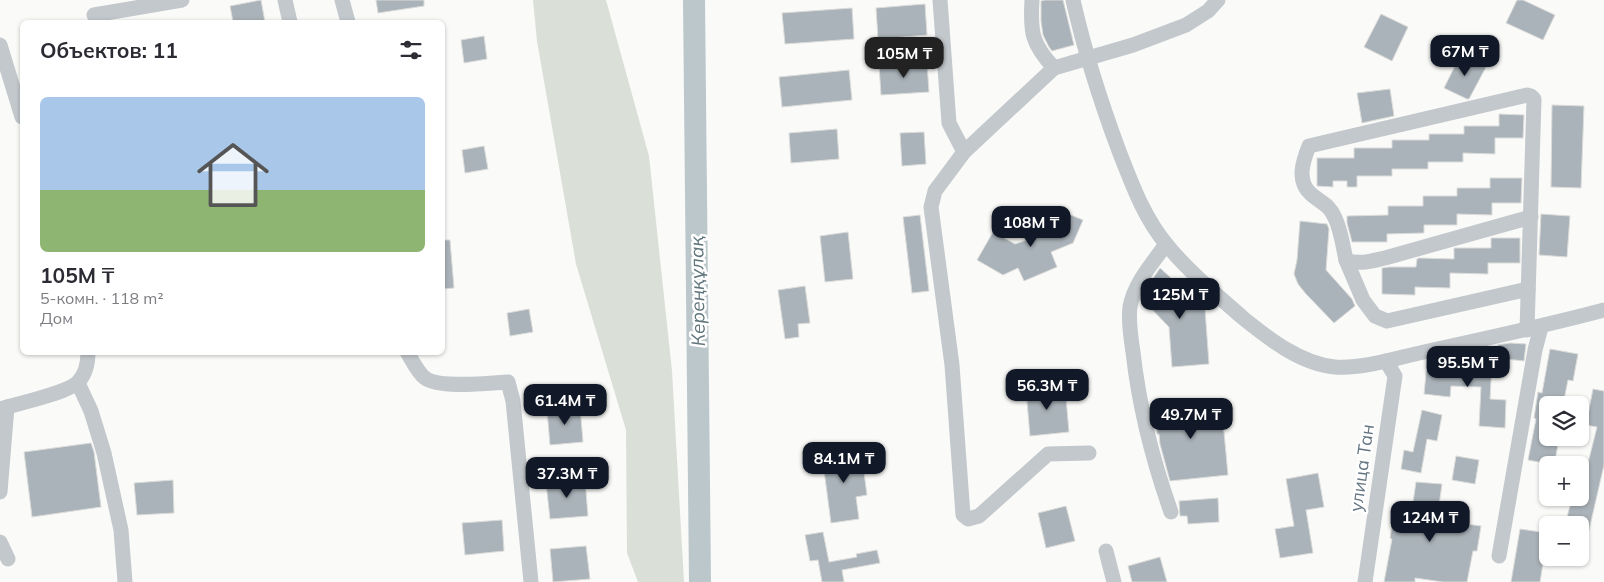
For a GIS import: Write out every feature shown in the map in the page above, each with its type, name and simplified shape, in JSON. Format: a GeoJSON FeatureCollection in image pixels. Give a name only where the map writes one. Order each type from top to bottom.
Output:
{"type":"FeatureCollection","features":[{"type":"Feature","properties":{"kind":"street"},"geometry":{"type":"LineString","coordinates":[[94,15],[182,0]]}},
{"type":"Feature","properties":{"kind":"street"},"geometry":{"type":"LineString","coordinates":[[285,0],[290,20]]}},
{"type":"Feature","properties":{"kind":"street"},"geometry":{"type":"LineString","coordinates":[[337,20],[342,0]]}},
{"type":"Feature","properties":{"kind":"street"},"geometry":{"type":"LineString","coordinates":[[342,0],[347,20]]}},
{"type":"Feature","properties":{"kind":"street"},"geometry":{"type":"LineString","coordinates":[[940,0],[949,123],[964,152]]}},
{"type":"Feature","properties":{"kind":"street"},"geometry":{"type":"LineString","coordinates":[[1032,0],[1031,20],[1033,34],[1039,52],[1054,68]]}},
{"type":"Feature","properties":{"kind":"street"},"geometry":{"type":"LineString","coordinates":[[1073,0],[1087,60],[1129,178],[1154,228],[1181,262],[1253,325],[1281,346],[1304,359],[1322,365],[1337,367],[1386,361],[1534,328],[1604,310]]}},
{"type":"Feature","properties":{"kind":"street"},"geometry":{"type":"LineString","coordinates":[[1088,453],[1048,454],[979,516],[968,519],[964,515],[952,365],[931,208],[935,191],[964,152],[1054,68],[1087,60],[1186,25],[1208,11],[1218,0]]}},
{"type":"Feature","properties":{"kind":"street"},"geometry":{"type":"LineString","coordinates":[[0,45],[20,110]]}},
{"type":"Feature","properties":{"kind":"street"},"geometry":{"type":"LineString","coordinates":[[1499,556],[1535,350],[1534,328],[1528,289],[1534,99],[1527,95],[1309,146],[1303,161],[1302,176],[1309,193],[1326,204],[1336,218],[1346,260],[1363,300],[1374,316],[1387,321],[1528,289]]}},
{"type":"Feature","properties":{"kind":"street"},"geometry":{"type":"LineString","coordinates":[[1346,260],[1355,263],[1365,263],[1530,217]]}},
{"type":"Feature","properties":{"kind":"street"},"geometry":{"type":"LineString","coordinates":[[1166,244],[1140,281],[1134,293],[1130,306],[1130,328],[1142,412],[1171,512]]}},
{"type":"Feature","properties":{"kind":"street"},"geometry":{"type":"LineString","coordinates":[[0,492],[3,408],[56,394],[78,383],[87,366],[88,355]]}},
{"type":"Feature","properties":{"kind":"street"},"geometry":{"type":"LineString","coordinates":[[409,355],[425,378],[436,383],[457,385],[508,382],[513,401],[531,582]]}},
{"type":"Feature","properties":{"kind":"street","name":"улица Тан"},"geometry":{"type":"LineString","coordinates":[[1365,582],[1395,376],[1386,361]]}},
{"type":"Feature","properties":{"kind":"street"},"geometry":{"type":"LineString","coordinates":[[78,383],[91,411],[104,453],[121,530],[124,582]]}},
{"type":"Feature","properties":{"kind":"street"},"geometry":{"type":"LineString","coordinates":[[0,542],[8,559]]}},
{"type":"Feature","properties":{"kind":"street"},"geometry":{"type":"LineString","coordinates":[[1106,551],[1114,582]]}},
{"type":"Feature","properties":{"kind":"shaded area"},"geometry":{"type":"Polygon","coordinates":[[[533,0],[606,0],[649,156],[672,371],[684,582],[638,582],[627,553],[626,430],[576,264],[537,41],[533,0]]]}},
{"type":"Feature","properties":{"kind":"building"},"geometry":{"type":"Polygon","coordinates":[[[261,0],[265,20],[233,20],[230,6],[261,0]]]}},
{"type":"Feature","properties":{"kind":"building"},"geometry":{"type":"Polygon","coordinates":[[[376,0],[424,0],[424,6],[378,13],[376,0]]]}},
{"type":"Feature","properties":{"kind":"building"},"geometry":{"type":"Polygon","coordinates":[[[1063,0],[1074,45],[1052,51],[1049,47],[1043,35],[1041,21],[1041,1],[1063,0]]]}},
{"type":"Feature","properties":{"kind":"building"},"geometry":{"type":"Polygon","coordinates":[[[1517,0],[1523,0],[1555,15],[1543,40],[1506,23],[1517,0]]]}},
{"type":"Feature","properties":{"kind":"building"},"geometry":{"type":"Polygon","coordinates":[[[925,4],[927,35],[878,39],[876,8],[925,4]]]}},
{"type":"Feature","properties":{"kind":"building"},"geometry":{"type":"Polygon","coordinates":[[[852,8],[854,39],[785,44],[782,13],[852,8]]]}},
{"type":"Feature","properties":{"kind":"building"},"geometry":{"type":"Polygon","coordinates":[[[1381,14],[1408,27],[1392,61],[1364,47],[1381,14]]]}},
{"type":"Feature","properties":{"kind":"building"},"geometry":{"type":"Polygon","coordinates":[[[484,36],[487,59],[464,63],[461,40],[484,36]]]}},
{"type":"Feature","properties":{"kind":"building"},"geometry":{"type":"Polygon","coordinates":[[[1461,54],[1486,67],[1469,99],[1444,88],[1461,54]]]}},
{"type":"Feature","properties":{"kind":"building"},"geometry":{"type":"Polygon","coordinates":[[[927,62],[929,92],[881,95],[879,65],[927,62]]]}},
{"type":"Feature","properties":{"kind":"building"},"geometry":{"type":"Polygon","coordinates":[[[849,70],[852,100],[782,107],[779,77],[849,70]]]}},
{"type":"Feature","properties":{"kind":"building"},"geometry":{"type":"Polygon","coordinates":[[[1390,89],[1394,116],[1362,123],[1357,93],[1390,89]]]}},
{"type":"Feature","properties":{"kind":"building"},"geometry":{"type":"Polygon","coordinates":[[[1552,105],[1584,106],[1581,188],[1551,187],[1552,105]]]}},
{"type":"Feature","properties":{"kind":"building"},"geometry":{"type":"Polygon","coordinates":[[[1499,114],[1524,115],[1523,138],[1495,138],[1495,154],[1463,153],[1463,162],[1428,162],[1428,169],[1392,169],[1392,176],[1357,176],[1357,187],[1347,187],[1347,181],[1333,181],[1333,187],[1317,186],[1317,158],[1354,158],[1354,148],[1392,148],[1392,140],[1429,140],[1429,134],[1464,134],[1464,126],[1499,126],[1499,114]]]}},
{"type":"Feature","properties":{"kind":"building"},"geometry":{"type":"Polygon","coordinates":[[[837,129],[839,159],[791,163],[789,133],[837,129]]]}},
{"type":"Feature","properties":{"kind":"building"},"geometry":{"type":"Polygon","coordinates":[[[924,132],[926,164],[902,166],[900,133],[924,132]]]}},
{"type":"Feature","properties":{"kind":"building"},"geometry":{"type":"Polygon","coordinates":[[[484,146],[488,169],[465,173],[462,150],[484,146]]]}},
{"type":"Feature","properties":{"kind":"building"},"geometry":{"type":"Polygon","coordinates":[[[1490,178],[1522,178],[1521,203],[1492,203],[1492,215],[1457,214],[1457,225],[1424,225],[1424,233],[1387,234],[1387,242],[1352,242],[1347,216],[1388,215],[1388,206],[1423,206],[1423,196],[1457,196],[1457,188],[1490,188],[1490,178]]]}},
{"type":"Feature","properties":{"kind":"building"},"geometry":{"type":"Polygon","coordinates":[[[1056,209],[1083,220],[1073,243],[1051,252],[1057,267],[1024,281],[1018,268],[1003,275],[977,260],[993,232],[1015,244],[1045,234],[1056,209]]]}},
{"type":"Feature","properties":{"kind":"building"},"geometry":{"type":"Polygon","coordinates":[[[1541,214],[1570,216],[1567,257],[1539,255],[1541,214]]]}},
{"type":"Feature","properties":{"kind":"building"},"geometry":{"type":"Polygon","coordinates":[[[920,215],[929,291],[912,293],[903,217],[920,215]]]}},
{"type":"Feature","properties":{"kind":"building"},"geometry":{"type":"Polygon","coordinates":[[[1300,221],[1327,224],[1329,229],[1326,270],[1352,299],[1355,306],[1334,323],[1306,294],[1298,284],[1294,274],[1300,221]]]}},
{"type":"Feature","properties":{"kind":"building"},"geometry":{"type":"Polygon","coordinates":[[[848,232],[853,279],[825,282],[820,236],[848,232]]]}},
{"type":"Feature","properties":{"kind":"building"},"geometry":{"type":"Polygon","coordinates":[[[1491,238],[1520,238],[1520,263],[1488,263],[1488,274],[1450,273],[1450,288],[1415,287],[1415,295],[1382,294],[1382,268],[1416,267],[1417,259],[1419,258],[1454,259],[1454,248],[1491,248],[1491,238]]]}},
{"type":"Feature","properties":{"kind":"building"},"geometry":{"type":"Polygon","coordinates":[[[445,240],[450,240],[454,288],[445,289],[445,240]]]}},
{"type":"Feature","properties":{"kind":"building"},"geometry":{"type":"Polygon","coordinates":[[[1160,268],[1205,309],[1209,364],[1172,367],[1169,327],[1142,299],[1160,268]]]}},
{"type":"Feature","properties":{"kind":"building"},"geometry":{"type":"Polygon","coordinates":[[[805,286],[810,323],[798,324],[799,337],[785,339],[778,290],[805,286]]]}},
{"type":"Feature","properties":{"kind":"building"},"geometry":{"type":"Polygon","coordinates":[[[529,309],[533,332],[510,336],[507,313],[529,309]]]}},
{"type":"Feature","properties":{"kind":"building"},"geometry":{"type":"Polygon","coordinates":[[[1510,343],[1526,344],[1524,361],[1497,358],[1498,345],[1510,343]]]}},
{"type":"Feature","properties":{"kind":"building"},"geometry":{"type":"Polygon","coordinates":[[[1550,349],[1578,354],[1573,381],[1568,380],[1565,396],[1539,396],[1539,446],[1558,446],[1556,456],[1539,456],[1539,462],[1528,460],[1536,419],[1534,418],[1538,392],[1542,393],[1550,349]]]}},
{"type":"Feature","properties":{"kind":"building"},"geometry":{"type":"Polygon","coordinates":[[[1466,361],[1492,362],[1490,399],[1506,400],[1505,428],[1479,426],[1481,387],[1451,386],[1450,397],[1424,394],[1427,363],[1466,367],[1466,361]]]}},
{"type":"Feature","properties":{"kind":"building"},"geometry":{"type":"Polygon","coordinates":[[[1065,386],[1069,432],[1030,436],[1026,390],[1065,386]]]}},
{"type":"Feature","properties":{"kind":"building"},"geometry":{"type":"Polygon","coordinates":[[[1593,389],[1604,391],[1604,465],[1589,530],[1589,516],[1567,516],[1570,506],[1589,506],[1589,459],[1597,427],[1589,426],[1589,410],[1593,389]]]}},
{"type":"Feature","properties":{"kind":"building"},"geometry":{"type":"Polygon","coordinates":[[[1206,399],[1224,432],[1228,475],[1170,481],[1151,404],[1206,399]]]}},
{"type":"Feature","properties":{"kind":"building"},"geometry":{"type":"Polygon","coordinates":[[[580,407],[583,442],[550,445],[547,410],[580,407]]]}},
{"type":"Feature","properties":{"kind":"building"},"geometry":{"type":"Polygon","coordinates":[[[1422,410],[1442,415],[1437,441],[1427,439],[1421,473],[1401,469],[1404,450],[1413,452],[1422,410]]]}},
{"type":"Feature","properties":{"kind":"building"},"geometry":{"type":"Polygon","coordinates":[[[91,443],[94,452],[101,507],[32,517],[24,452],[91,443]]]}},
{"type":"Feature","properties":{"kind":"building"},"geometry":{"type":"Polygon","coordinates":[[[861,450],[867,495],[856,497],[859,519],[831,523],[822,455],[861,450]]]}},
{"type":"Feature","properties":{"kind":"building"},"geometry":{"type":"Polygon","coordinates":[[[1456,456],[1479,460],[1475,484],[1452,480],[1456,456]]]}},
{"type":"Feature","properties":{"kind":"building"},"geometry":{"type":"Polygon","coordinates":[[[1318,473],[1324,507],[1306,510],[1313,553],[1280,558],[1275,529],[1294,526],[1286,479],[1318,473]]]}},
{"type":"Feature","properties":{"kind":"building"},"geometry":{"type":"Polygon","coordinates":[[[585,479],[588,516],[550,519],[546,483],[585,479]]]}},
{"type":"Feature","properties":{"kind":"building"},"geometry":{"type":"Polygon","coordinates":[[[173,480],[174,513],[137,515],[134,483],[173,480]]]}},
{"type":"Feature","properties":{"kind":"building"},"geometry":{"type":"Polygon","coordinates":[[[1416,482],[1442,484],[1437,520],[1481,526],[1477,551],[1473,551],[1467,582],[1443,582],[1415,578],[1415,582],[1384,582],[1392,539],[1390,538],[1394,514],[1411,516],[1416,482]]]}},
{"type":"Feature","properties":{"kind":"building"},"geometry":{"type":"Polygon","coordinates":[[[1218,498],[1219,522],[1188,524],[1187,516],[1180,516],[1179,501],[1218,498]]]}},
{"type":"Feature","properties":{"kind":"building"},"geometry":{"type":"Polygon","coordinates":[[[1066,506],[1075,541],[1046,548],[1038,513],[1066,506]]]}},
{"type":"Feature","properties":{"kind":"building"},"geometry":{"type":"Polygon","coordinates":[[[502,520],[504,551],[465,555],[462,523],[502,520]]]}},
{"type":"Feature","properties":{"kind":"building"},"geometry":{"type":"Polygon","coordinates":[[[1520,529],[1539,532],[1539,566],[1543,566],[1540,582],[1511,582],[1520,529]]]}},
{"type":"Feature","properties":{"kind":"building"},"geometry":{"type":"Polygon","coordinates":[[[823,532],[829,562],[857,557],[856,554],[877,550],[880,563],[842,570],[844,582],[822,582],[818,560],[810,561],[805,535],[823,532]]]}},
{"type":"Feature","properties":{"kind":"building"},"geometry":{"type":"Polygon","coordinates":[[[586,546],[590,579],[553,582],[550,549],[586,546]]]}},
{"type":"Feature","properties":{"kind":"building"},"geometry":{"type":"Polygon","coordinates":[[[1160,557],[1167,582],[1132,582],[1128,566],[1160,557]]]}},
{"type":"Feature","properties":{"kind":"waterway","name":"Кереңқұлақ"},"geometry":{"type":"LineString","coordinates":[[694,0],[700,582]]}}]}
